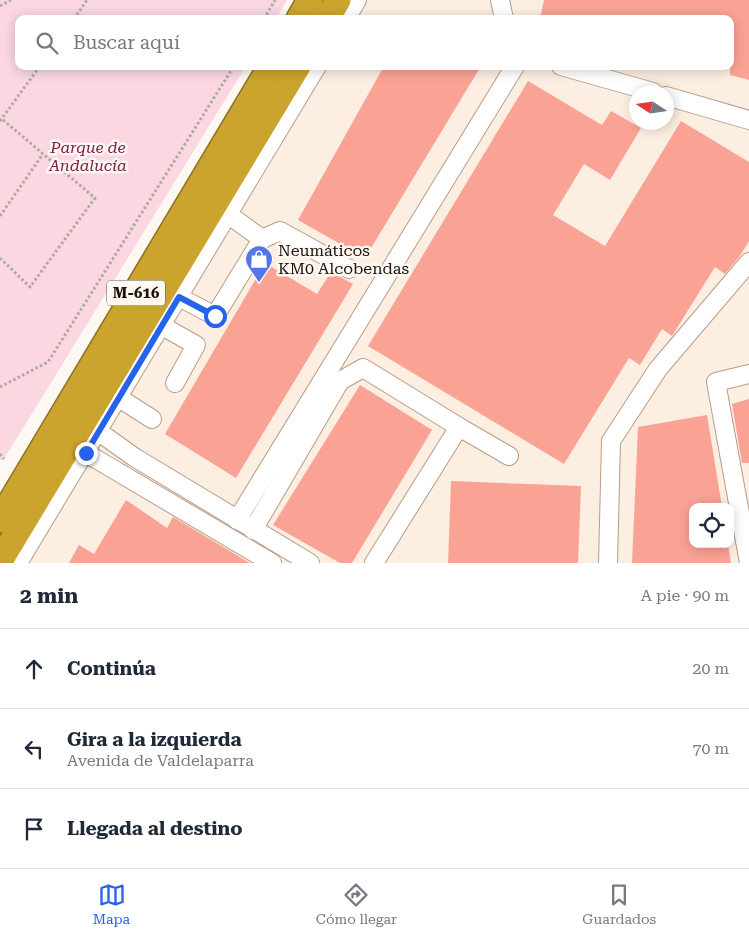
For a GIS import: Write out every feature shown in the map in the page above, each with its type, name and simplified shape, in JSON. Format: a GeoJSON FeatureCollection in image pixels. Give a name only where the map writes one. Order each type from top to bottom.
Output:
{"type":"FeatureCollection","features":[{"type":"Feature","properties":{"kind":"highway"},"geometry":{"type":"LineString","coordinates":[[301,15],[310,0]]}},
{"type":"Feature","properties":{"kind":"highway"},"geometry":{"type":"LineString","coordinates":[[329,15],[338,0]]}},
{"type":"Feature","properties":{"kind":"highway","name":"M-616"},"geometry":{"type":"LineString","coordinates":[[0,520],[269,70]]}},
{"type":"Feature","properties":{"kind":"highway","name":"M-616"},"geometry":{"type":"LineString","coordinates":[[0,561],[296,70]]}},
{"type":"Feature","properties":{"kind":"street"},"geometry":{"type":"LineString","coordinates":[[348,15],[357,0]]}},
{"type":"Feature","properties":{"kind":"street"},"geometry":{"type":"LineString","coordinates":[[500,0],[503,15]]}},
{"type":"Feature","properties":{"kind":"street"},"geometry":{"type":"LineString","coordinates":[[18,563],[99,432],[315,70]]}},
{"type":"Feature","properties":{"kind":"street"},"geometry":{"type":"LineString","coordinates":[[237,520],[513,70]]}},
{"type":"Feature","properties":{"kind":"street"},"geometry":{"type":"LineString","coordinates":[[575,70],[629,85]]}},
{"type":"Feature","properties":{"kind":"street"},"geometry":{"type":"LineString","coordinates":[[674,98],[749,120]]}},
{"type":"Feature","properties":{"kind":"street"},"geometry":{"type":"LineString","coordinates":[[229,215],[262,239]]}},
{"type":"Feature","properties":{"kind":"street"},"geometry":{"type":"LineString","coordinates":[[179,297],[215,316],[262,239],[280,231],[348,269]]}},
{"type":"Feature","properties":{"kind":"street"},"geometry":{"type":"LineString","coordinates":[[608,563],[612,441],[658,369],[749,262]]}},
{"type":"Feature","properties":{"kind":"street"},"geometry":{"type":"LineString","coordinates":[[162,326],[196,344],[174,383]]}},
{"type":"Feature","properties":{"kind":"street"},"geometry":{"type":"LineString","coordinates":[[253,530],[340,381],[363,368],[459,428],[509,456]]}},
{"type":"Feature","properties":{"kind":"street"},"geometry":{"type":"LineString","coordinates":[[749,374],[716,382],[749,563]]}},
{"type":"Feature","properties":{"kind":"street"},"geometry":{"type":"LineString","coordinates":[[119,398],[152,419]]}},
{"type":"Feature","properties":{"kind":"street"},"geometry":{"type":"LineString","coordinates":[[374,563],[459,428]]}},
{"type":"Feature","properties":{"kind":"street"},"geometry":{"type":"LineString","coordinates":[[99,432],[134,457],[310,563]]}},
{"type":"Feature","properties":{"kind":"street"},"geometry":{"type":"LineString","coordinates":[[86,453],[272,563]]}},
{"type":"Feature","properties":{"kind":"path"},"geometry":{"type":"LineString","coordinates":[[0,6],[11,0]]}},
{"type":"Feature","properties":{"kind":"path"},"geometry":{"type":"LineString","coordinates":[[77,15],[87,0]]}},
{"type":"Feature","properties":{"kind":"path"},"geometry":{"type":"LineString","coordinates":[[266,15],[275,0]]}},
{"type":"Feature","properties":{"kind":"path"},"geometry":{"type":"LineString","coordinates":[[0,258],[30,287],[95,198],[1,120],[37,70]]}},
{"type":"Feature","properties":{"kind":"path"},"geometry":{"type":"LineString","coordinates":[[0,387],[48,362],[231,70]]}},
{"type":"Feature","properties":{"kind":"path"},"geometry":{"type":"LineString","coordinates":[[0,216],[43,154]]}},
{"type":"Feature","properties":{"kind":"path"},"geometry":{"type":"LineString","coordinates":[[0,454],[4,459]]}},
{"type":"Feature","properties":{"kind":"shaded area"},"geometry":{"type":"Polygon","coordinates":[[[339,0],[749,0],[749,563],[15,563],[299,70],[734,70],[734,15],[330,15],[339,0]]]}},
{"type":"Feature","properties":{"kind":"green space","name":"Parque de Andalucía"},"geometry":{"type":"Polygon","coordinates":[[[0,0],[287,0],[278,15],[15,15],[15,70],[244,70],[4,459],[0,460],[0,0]]]}},
{"type":"Feature","properties":{"kind":"building"},"geometry":{"type":"Polygon","coordinates":[[[544,0],[749,0],[749,80],[730,75],[730,70],[734,70],[734,15],[541,15],[544,0]]]}},
{"type":"Feature","properties":{"kind":"building"},"geometry":{"type":"Polygon","coordinates":[[[382,70],[479,70],[365,258],[298,220],[382,70]]]}},
{"type":"Feature","properties":{"kind":"building"},"geometry":{"type":"Polygon","coordinates":[[[528,81],[602,125],[611,111],[629,121],[629,130],[640,130],[610,180],[584,164],[553,215],[605,246],[681,121],[749,162],[749,241],[725,274],[715,267],[672,336],[662,329],[640,365],[629,358],[564,464],[368,346],[528,81]]]}},
{"type":"Feature","properties":{"kind":"building"},"geometry":{"type":"Polygon","coordinates":[[[265,263],[317,294],[331,272],[353,284],[236,478],[165,434],[265,263]]]}},
{"type":"Feature","properties":{"kind":"building"},"geometry":{"type":"Polygon","coordinates":[[[360,385],[432,430],[352,563],[340,563],[273,525],[360,385]]]}},
{"type":"Feature","properties":{"kind":"building"},"geometry":{"type":"Polygon","coordinates":[[[749,399],[749,463],[742,463],[732,404],[749,399]]]}},
{"type":"Feature","properties":{"kind":"building"},"geometry":{"type":"Polygon","coordinates":[[[707,415],[721,503],[689,503],[689,548],[729,548],[731,563],[632,563],[638,427],[707,415]]]}},
{"type":"Feature","properties":{"kind":"building"},"geometry":{"type":"Polygon","coordinates":[[[451,481],[581,486],[578,563],[448,563],[451,481]]]}},
{"type":"Feature","properties":{"kind":"building"},"geometry":{"type":"Polygon","coordinates":[[[126,500],[167,528],[173,517],[250,563],[69,563],[79,545],[94,554],[126,500]]]}},
{"type":"Feature","properties":{"kind":"place","name":"Neumáticos KM0 Alcobendas"},"geometry":{"type":"Point","coordinates":[259,283]}},
{"type":"Feature","properties":{"kind":"route"},"geometry":{"type":"LineString","coordinates":[[86,453],[179,297],[215,316]]}}]}
